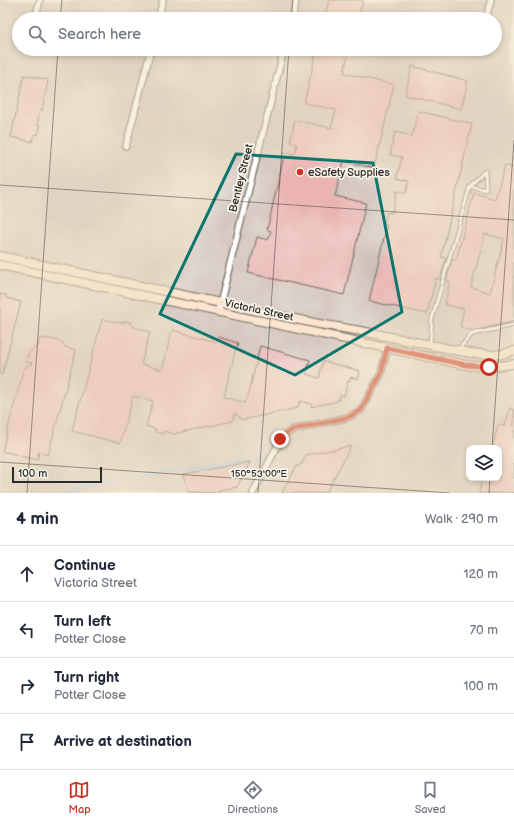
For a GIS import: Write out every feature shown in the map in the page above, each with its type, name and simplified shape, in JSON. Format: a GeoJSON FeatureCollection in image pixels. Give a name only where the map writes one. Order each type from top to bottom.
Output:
{"type":"FeatureCollection","features":[{"type":"Feature","properties":{"kind":"main road","name":"Victoria Street"},"geometry":{"type":"LineString","coordinates":[[0,256],[319,324],[458,351],[493,355],[514,350]]}},
{"type":"Feature","properties":{"kind":"main road","name":"Victoria Street"},"geometry":{"type":"LineString","coordinates":[[0,264],[478,367],[514,364]]}},
{"type":"Feature","properties":{"kind":"street"},"geometry":{"type":"LineString","coordinates":[[37,12],[40,0]]}},
{"type":"Feature","properties":{"kind":"street"},"geometry":{"type":"LineString","coordinates":[[160,12],[163,0]]}},
{"type":"Feature","properties":{"kind":"street"},"geometry":{"type":"LineString","coordinates":[[293,12],[296,0]]}},
{"type":"Feature","properties":{"kind":"street"},"geometry":{"type":"LineString","coordinates":[[488,12],[491,0]]}},
{"type":"Feature","properties":{"kind":"street"},"geometry":{"type":"LineString","coordinates":[[126,146],[149,56]]}},
{"type":"Feature","properties":{"kind":"street","name":"Bentley Street"},"geometry":{"type":"LineString","coordinates":[[218,312],[282,56]]}},
{"type":"Feature","properties":{"kind":"street"},"geometry":{"type":"LineString","coordinates":[[253,493],[280,439],[286,434],[300,427],[349,417],[361,410],[381,374],[387,348]]}},
{"type":"Feature","properties":{"kind":"lane"},"geometry":{"type":"LineString","coordinates":[[430,345],[432,319],[470,186],[485,171],[486,190],[470,186]]}},
{"type":"Feature","properties":{"kind":"lane"},"geometry":{"type":"LineString","coordinates":[[458,351],[472,334],[514,325]]}},
{"type":"Feature","properties":{"kind":"highlighted area"},"geometry":{"type":"Polygon","coordinates":[[[236,154],[373,163],[402,312],[295,375],[160,314],[236,154]]]}},
{"type":"Feature","properties":{"kind":"shaded area"},"geometry":{"type":"Polygon","coordinates":[[[0,0],[514,0],[514,493],[0,493],[0,0]]]}},
{"type":"Feature","properties":{"kind":"building"},"geometry":{"type":"Polygon","coordinates":[[[329,0],[363,0],[360,12],[326,12],[329,0]]]}},
{"type":"Feature","properties":{"kind":"building"},"geometry":{"type":"Polygon","coordinates":[[[315,56],[348,56],[344,73],[394,85],[374,168],[344,161],[335,196],[366,203],[344,295],[248,273],[257,237],[268,240],[271,231],[267,230],[285,152],[295,154],[297,144],[290,142],[295,120],[331,128],[336,110],[304,103],[315,56]]]}},
{"type":"Feature","properties":{"kind":"building"},"geometry":{"type":"Polygon","coordinates":[[[412,66],[468,81],[461,109],[405,95],[412,66]]]}},
{"type":"Feature","properties":{"kind":"building"},"geometry":{"type":"Polygon","coordinates":[[[24,75],[48,80],[42,111],[40,110],[37,125],[40,125],[38,135],[34,134],[32,142],[11,137],[24,75]]]}},
{"type":"Feature","properties":{"kind":"building"},"geometry":{"type":"Polygon","coordinates":[[[418,111],[472,124],[441,257],[446,258],[440,279],[436,278],[427,314],[369,301],[387,225],[384,224],[387,212],[392,213],[397,191],[406,193],[409,181],[397,178],[402,157],[390,155],[395,132],[412,136],[418,111]]]}},
{"type":"Feature","properties":{"kind":"building"},"geometry":{"type":"Polygon","coordinates":[[[505,165],[514,168],[514,321],[473,331],[460,327],[464,309],[446,305],[445,302],[450,282],[446,281],[452,260],[456,260],[474,193],[495,199],[505,165]],[[485,234],[471,287],[490,293],[504,239],[485,234]]]}},
{"type":"Feature","properties":{"kind":"building"},"geometry":{"type":"Polygon","coordinates":[[[0,294],[6,295],[6,298],[21,302],[2,375],[0,374],[0,294]]]}},
{"type":"Feature","properties":{"kind":"building"},"geometry":{"type":"Polygon","coordinates":[[[102,319],[121,323],[124,323],[125,321],[130,322],[130,324],[133,325],[132,326],[150,332],[141,364],[162,370],[172,330],[217,342],[218,337],[238,343],[224,397],[245,403],[249,393],[260,346],[310,360],[306,374],[319,378],[323,361],[360,371],[358,379],[351,377],[349,382],[348,381],[344,396],[340,395],[338,401],[311,407],[312,404],[300,401],[298,408],[242,420],[235,413],[233,421],[173,434],[164,431],[163,434],[155,432],[156,429],[146,426],[153,401],[133,396],[120,443],[72,431],[102,319]]]}},
{"type":"Feature","properties":{"kind":"building"},"geometry":{"type":"Polygon","coordinates":[[[41,338],[62,342],[65,347],[76,350],[48,455],[39,452],[37,460],[2,451],[24,368],[32,363],[26,362],[29,352],[40,344],[38,340],[41,338]]]}},
{"type":"Feature","properties":{"kind":"building"},"geometry":{"type":"Polygon","coordinates":[[[510,408],[514,410],[514,493],[479,493],[481,481],[502,481],[502,445],[493,445],[498,425],[505,426],[510,408]]]}},
{"type":"Feature","properties":{"kind":"building"},"geometry":{"type":"Polygon","coordinates":[[[351,446],[326,493],[282,493],[296,467],[302,464],[306,455],[351,446]]]}},
{"type":"Feature","properties":{"kind":"building"},"geometry":{"type":"Polygon","coordinates":[[[250,462],[237,487],[219,490],[218,493],[188,492],[184,474],[250,462]]]}},
{"type":"Feature","properties":{"kind":"waterway"},"geometry":{"type":"LineString","coordinates":[[58,493],[262,454]]}},
{"type":"Feature","properties":{"kind":"place","name":"eSafety Supplies"},"geometry":{"type":"Point","coordinates":[300,172]}},
{"type":"Feature","properties":{"kind":"route"},"geometry":{"type":"LineString","coordinates":[[280,439],[292,430],[300,427],[349,417],[361,410],[381,374],[387,348],[466,365],[489,367]]}}]}
